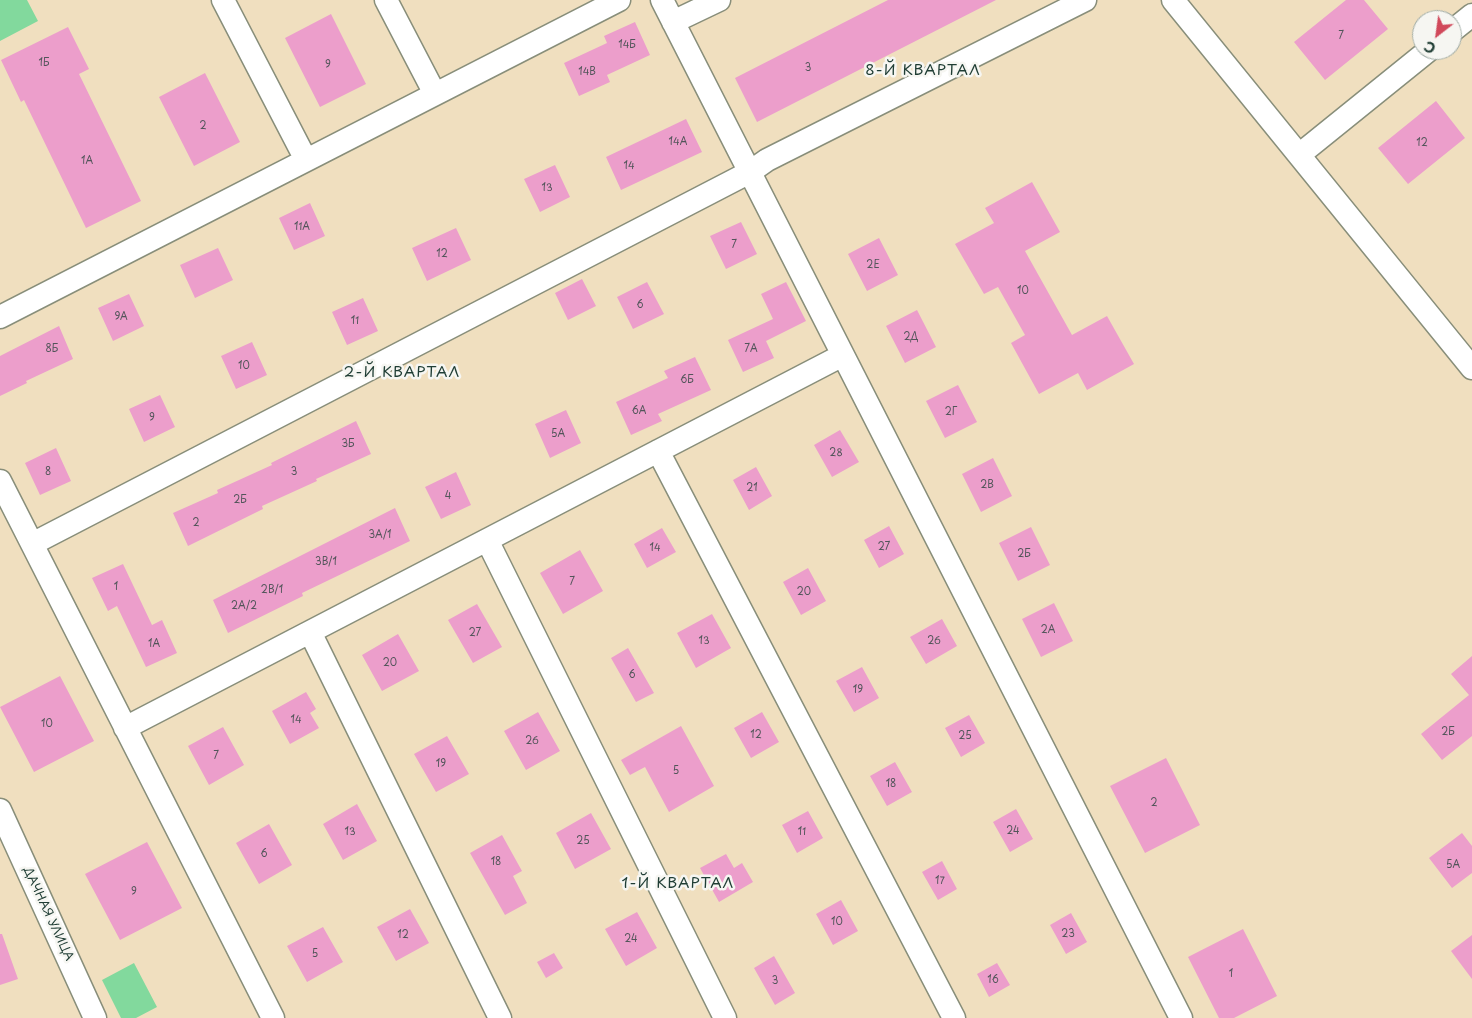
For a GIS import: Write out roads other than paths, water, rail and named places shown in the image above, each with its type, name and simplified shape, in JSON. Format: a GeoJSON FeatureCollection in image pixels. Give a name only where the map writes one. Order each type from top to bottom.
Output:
{"type":"FeatureCollection","features":[{"type":"Feature","properties":{"kind":"street"},"geometry":{"type":"LineString","coordinates":[[223,0],[306,160]]}},
{"type":"Feature","properties":{"kind":"street"},"geometry":{"type":"LineString","coordinates":[[386,0],[435,94]]}},
{"type":"Feature","properties":{"kind":"street"},"geometry":{"type":"LineString","coordinates":[[0,317],[619,0]]}},
{"type":"Feature","properties":{"kind":"street"},"geometry":{"type":"LineString","coordinates":[[662,0],[1181,1018]]}},
{"type":"Feature","properties":{"kind":"street"},"geometry":{"type":"LineString","coordinates":[[673,22],[719,0]]}},
{"type":"Feature","properties":{"kind":"street"},"geometry":{"type":"LineString","coordinates":[[32,544],[750,172],[767,160],[1085,0]]}},
{"type":"Feature","properties":{"kind":"street"},"geometry":{"type":"LineString","coordinates":[[1174,0],[1472,368]]}},
{"type":"Feature","properties":{"kind":"street"},"geometry":{"type":"LineString","coordinates":[[1462,23],[1472,15]]}},
{"type":"Feature","properties":{"kind":"street"},"geometry":{"type":"LineString","coordinates":[[1299,155],[1416,60]]}},
{"type":"Feature","properties":{"kind":"street"},"geometry":{"type":"LineString","coordinates":[[126,728],[843,355]]}},
{"type":"Feature","properties":{"kind":"street"},"geometry":{"type":"LineString","coordinates":[[658,451],[954,1018]]}},
{"type":"Feature","properties":{"kind":"street"},"geometry":{"type":"LineString","coordinates":[[0,481],[273,1018]]}},
{"type":"Feature","properties":{"kind":"street"},"geometry":{"type":"LineString","coordinates":[[487,540],[725,1018]]}},
{"type":"Feature","properties":{"kind":"street"},"geometry":{"type":"LineString","coordinates":[[310,632],[500,1018]]}},
{"type":"Feature","properties":{"kind":"street","name":"ДАЧНАЯ УЛИЦА"},"geometry":{"type":"LineString","coordinates":[[0,810],[95,1018]]}},
{"type":"Feature","properties":{"kind":"district","name":"8-Й КВАРТАЛ"},"geometry":{"type":"Point","coordinates":[923,71]}},
{"type":"Feature","properties":{"kind":"district","name":"2-Й КВАРТАЛ"},"geometry":{"type":"Point","coordinates":[402,373]}},
{"type":"Feature","properties":{"kind":"district","name":"1-Й КВАРТАЛ"},"geometry":{"type":"Point","coordinates":[678,884]}}]}
